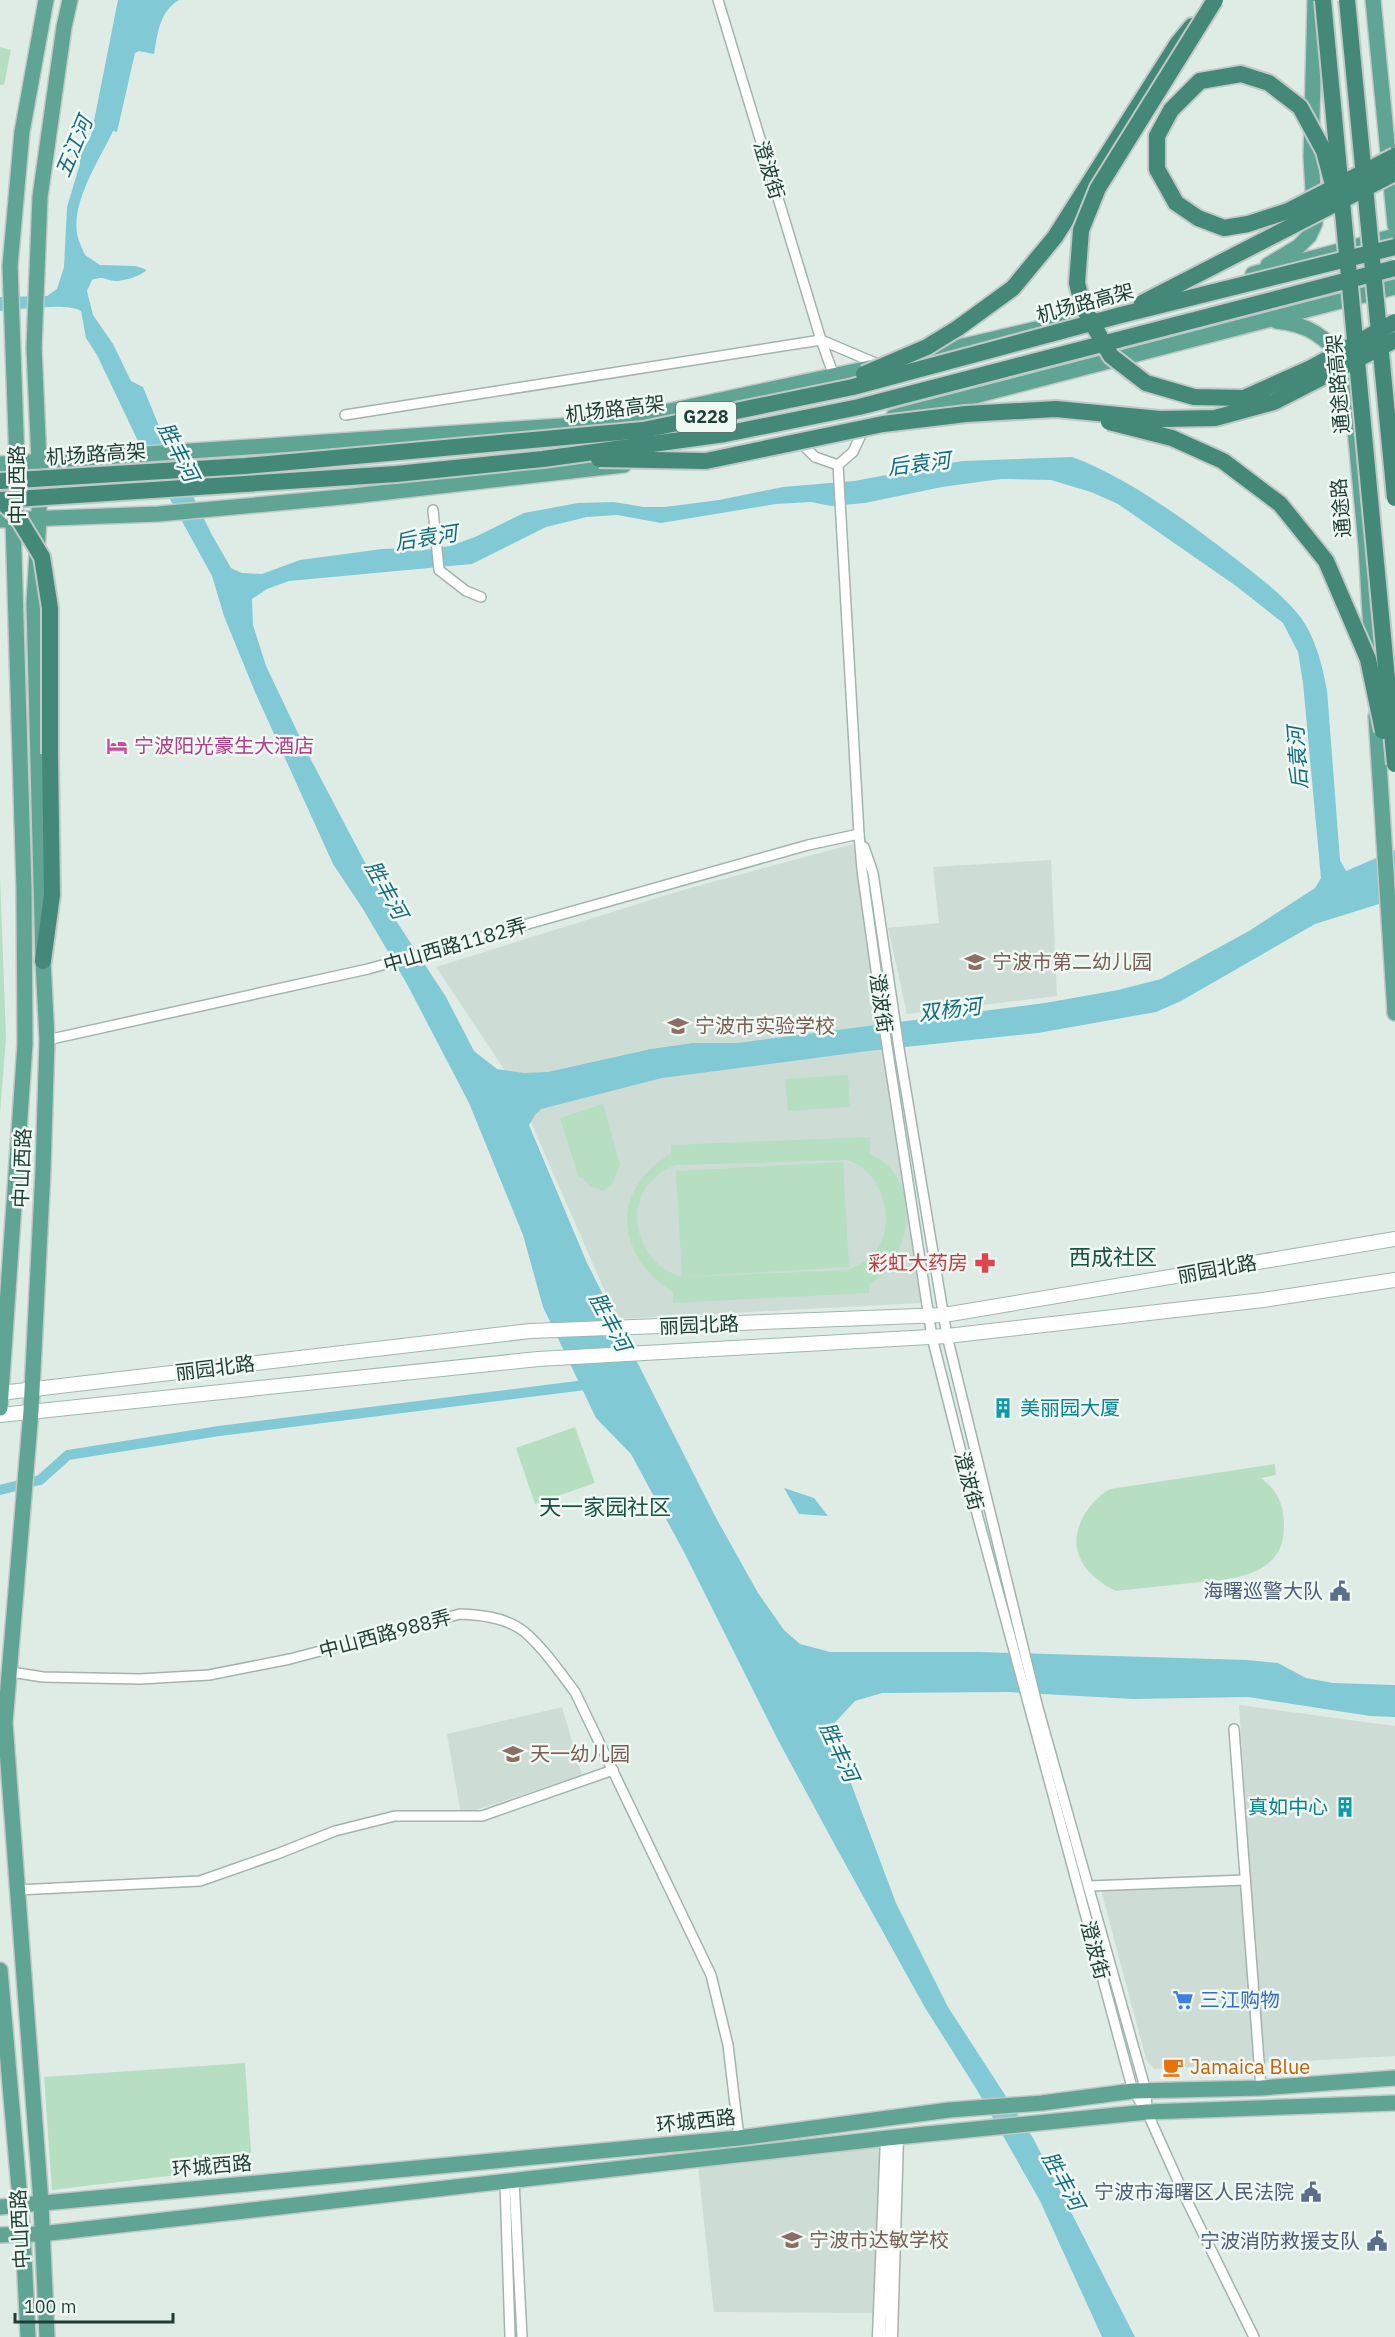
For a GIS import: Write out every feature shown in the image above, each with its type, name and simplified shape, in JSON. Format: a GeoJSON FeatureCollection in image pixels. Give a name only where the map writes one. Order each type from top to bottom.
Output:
{"type":"FeatureCollection","features":[{"type":"Feature","properties":{"kind":"highway"},"geometry":{"type":"LineString","coordinates":[[1214,0],[1098,188],[1081,230],[1077,283],[1083,307],[1111,356],[1146,383],[1194,397],[1244,398],[1311,368],[1395,322]]}},
{"type":"Feature","properties":{"kind":"highway"},"geometry":{"type":"LineString","coordinates":[[760,406],[875,370],[927,347],[958,328],[1013,288],[1055,237],[1178,44],[1214,0]]}},
{"type":"Feature","properties":{"kind":"highway","name":"通途路高架"},"geometry":{"type":"LineString","coordinates":[[1323,0],[1395,759]]}},
{"type":"Feature","properties":{"kind":"highway"},"geometry":{"type":"LineString","coordinates":[[1347,0],[1395,498]]}},
{"type":"Feature","properties":{"kind":"highway"},"geometry":{"type":"LineString","coordinates":[[1345,228],[1336,195],[1333,184],[1330,173],[1327,162],[1324,151],[1300,107],[1269,83],[1241,74],[1200,81],[1171,110],[1157,136],[1156,169],[1176,203],[1198,218],[1224,228],[1248,224],[1288,211],[1317,196],[1327,191],[1337,186],[1347,181],[1376,165],[1395,156]]}},
{"type":"Feature","properties":{"kind":"highway"},"geometry":{"type":"LineString","coordinates":[[1121,315],[1395,173]]}},
{"type":"Feature","properties":{"kind":"highway","name":"机场路高架"},"geometry":{"type":"LineString","coordinates":[[0,481],[244,466],[643,430],[853,387],[1121,315],[1395,247]]}},
{"type":"Feature","properties":{"kind":"highway","name":"机场路高架"},"geometry":{"type":"LineString","coordinates":[[0,500],[385,475],[543,459],[726,434],[859,407],[1395,267]]}},
{"type":"Feature","properties":{"kind":"highway"},"geometry":{"type":"LineString","coordinates":[[543,459],[706,461],[883,424],[966,414],[1056,409],[1160,418],[1215,418],[1274,402],[1395,340]]}},
{"type":"Feature","properties":{"kind":"highway"},"geometry":{"type":"LineString","coordinates":[[1382,364],[1395,388]]}},
{"type":"Feature","properties":{"kind":"highway"},"geometry":{"type":"LineString","coordinates":[[1056,409],[1172,438],[1223,461],[1280,504],[1326,561],[1368,659],[1383,730],[1395,759]]}},
{"type":"Feature","properties":{"kind":"highway"},"geometry":{"type":"LineString","coordinates":[[0,500],[17,516],[42,557],[50,608],[52,895],[43,962]]}},
{"type":"Feature","properties":{"kind":"main road","name":"中山西路"},"geometry":{"type":"LineString","coordinates":[[0,1398],[25,1044],[24,890],[7,520],[17,463],[10,266],[22,132],[46,0]]}},
{"type":"Feature","properties":{"kind":"main road","name":"中山西路"},"geometry":{"type":"LineString","coordinates":[[47,2337],[41,2203],[5,1723],[33,1390],[47,1040],[34,603],[39,519],[39,461],[34,348],[40,197],[64,27],[70,0]]}},
{"type":"Feature","properties":{"kind":"main road"},"geometry":{"type":"LineString","coordinates":[[1249,275],[1298,248],[1309,236],[1315,224],[1311,158],[1316,0]]}},
{"type":"Feature","properties":{"kind":"main road","name":"通途路"},"geometry":{"type":"LineString","coordinates":[[1316,0],[1366,546],[1395,1013]]}},
{"type":"Feature","properties":{"kind":"main road"},"geometry":{"type":"LineString","coordinates":[[1373,0],[1395,225]]}},
{"type":"Feature","properties":{"kind":"main road"},"geometry":{"type":"LineString","coordinates":[[0,464],[618,422],[882,366],[1249,275],[1395,236]]}},
{"type":"Feature","properties":{"kind":"main road"},"geometry":{"type":"LineString","coordinates":[[7,520],[207,510],[364,495],[710,455],[866,424],[1344,298],[1395,287]]}},
{"type":"Feature","properties":{"kind":"main road"},"geometry":{"type":"LineString","coordinates":[[1267,320],[1295,323],[1311,330],[1333,346],[1349,368]]}},
{"type":"Feature","properties":{"kind":"main road","name":"丽园北路"},"geometry":{"type":"LineString","coordinates":[[0,1398],[33,1390],[530,1330],[944,1315],[1395,1239]]}},
{"type":"Feature","properties":{"kind":"main road","name":"丽园北路"},"geometry":{"type":"LineString","coordinates":[[0,1414],[538,1359],[947,1336],[1263,1300],[1395,1280]]}},
{"type":"Feature","properties":{"kind":"main road","name":"中山西路"},"geometry":{"type":"LineString","coordinates":[[0,1970],[23,2234],[28,2337]]}},
{"type":"Feature","properties":{"kind":"main road","name":"环城西路"},"geometry":{"type":"LineString","coordinates":[[0,2206],[739,2138],[949,2110],[1042,2103],[1140,2091],[1261,2088],[1395,2078]]}},
{"type":"Feature","properties":{"kind":"main road","name":"环城西路"},"geometry":{"type":"LineString","coordinates":[[0,2235],[41,2234],[892,2138],[1147,2112],[1395,2103]]}},
{"type":"Feature","properties":{"kind":"street","name":"澄波街"},"geometry":{"type":"LineString","coordinates":[[718,0],[821,340],[834,376]]}},
{"type":"Feature","properties":{"kind":"street"},"geometry":{"type":"LineString","coordinates":[[345,415],[821,340],[882,366]]}},
{"type":"Feature","properties":{"kind":"street"},"geometry":{"type":"LineString","coordinates":[[796,438],[815,457],[838,467],[853,452],[866,424]]}},
{"type":"Feature","properties":{"kind":"street","name":"澄波街"},"geometry":{"type":"LineString","coordinates":[[838,467],[862,870],[932,1337],[1140,2091],[1188,2204],[1254,2337]]}},
{"type":"Feature","properties":{"kind":"street"},"geometry":{"type":"LineString","coordinates":[[433,510],[439,570],[466,591],[481,597]]}},
{"type":"Feature","properties":{"kind":"street","name":"澄波街"},"geometry":{"type":"LineString","coordinates":[[859,834],[873,873],[900,1055],[947,1336],[1018,1648]]}},
{"type":"Feature","properties":{"kind":"street","name":"中山西路1182弄"},"geometry":{"type":"LineString","coordinates":[[47,1040],[368,969],[808,845],[859,834]]}},
{"type":"Feature","properties":{"kind":"street","name":"中山西路988弄"},"geometry":{"type":"LineString","coordinates":[[11,1672],[43,1677],[140,1679],[209,1675],[290,1659],[460,1614],[487,1616],[520,1628],[553,1662],[575,1692],[711,1975],[728,2045],[739,2138]]}},
{"type":"Feature","properties":{"kind":"street","name":"澄波街"},"geometry":{"type":"LineString","coordinates":[[1035,1708],[1089,1886],[1140,2091]]}},
{"type":"Feature","properties":{"kind":"street"},"geometry":{"type":"LineString","coordinates":[[1234,1729],[1261,2088]]}},
{"type":"Feature","properties":{"kind":"street"},"geometry":{"type":"LineString","coordinates":[[18,1890],[200,1881],[335,1831],[395,1816],[482,1816],[613,1770]]}},
{"type":"Feature","properties":{"kind":"street"},"geometry":{"type":"LineString","coordinates":[[1089,1886],[1245,1880]]}},
{"type":"Feature","properties":{"kind":"street"},"geometry":{"type":"LineString","coordinates":[[879,2337],[892,2138]]}},
{"type":"Feature","properties":{"kind":"street"},"geometry":{"type":"LineString","coordinates":[[891,2337],[892,2138]]}},
{"type":"Feature","properties":{"kind":"street"},"geometry":{"type":"LineString","coordinates":[[509,2182],[510,2337]]}},
{"type":"Feature","properties":{"kind":"street"},"geometry":{"type":"LineString","coordinates":[[509,2182],[522,2337]]}},
{"type":"Feature","properties":{"kind":"shaded area","name":"宁波市实验学校"},"geometry":{"type":"Polygon","coordinates":[[[853,844],[921,1303],[617,1319],[515,1086],[436,967],[683,890],[853,844]]]}},
{"type":"Feature","properties":{"kind":"shaded area","name":"宁波市第二幼儿园"},"geometry":{"type":"Polygon","coordinates":[[[1051,860],[1057,996],[907,1014],[888,928],[939,923],[933,867],[1051,860]]]}},
{"type":"Feature","properties":{"kind":"shaded area","name":"真如中心"},"geometry":{"type":"Polygon","coordinates":[[[1239,1705],[1395,1726],[1395,2056],[1154,2069],[1146,2059],[1101,1890],[1251,1884],[1239,1705]]]}},
{"type":"Feature","properties":{"kind":"shaded area","name":"天一幼儿园"},"geometry":{"type":"Polygon","coordinates":[[[562,1707],[582,1775],[461,1815],[447,1734],[562,1707]]]}},
{"type":"Feature","properties":{"kind":"shaded area","name":"宁波市达敏学校"},"geometry":{"type":"Polygon","coordinates":[[[880,2146],[876,2313],[714,2312],[698,2167],[880,2146]]]}},
{"type":"Feature","properties":{"kind":"green space"},"geometry":{"type":"Polygon","coordinates":[[[0,47],[11,50],[4,85],[0,85],[0,47]]]}},
{"type":"Feature","properties":{"kind":"green space"},"geometry":{"type":"Polygon","coordinates":[[[0,876],[6,1037],[0,1114],[0,876]]]}},
{"type":"Feature","properties":{"kind":"green space"},"geometry":{"type":"Polygon","coordinates":[[[848,1075],[850,1107],[788,1111],[785,1079],[848,1075]]]}},
{"type":"Feature","properties":{"kind":"green space"},"geometry":{"type":"Polygon","coordinates":[[[603,1104],[620,1165],[612,1185],[603,1191],[590,1186],[582,1177],[579,1178],[560,1118],[603,1104]]]}},
{"type":"Feature","properties":{"kind":"green space"},"geometry":{"type":"Polygon","coordinates":[[[870,1137],[870,1154],[887,1165],[899,1180],[905,1198],[907,1218],[904,1238],[896,1257],[884,1272],[869,1284],[869,1293],[673,1303],[673,1292],[654,1277],[640,1260],[631,1242],[627,1223],[630,1203],[637,1185],[651,1168],[671,1154],[671,1145],[870,1137]],[[847,1160],[675,1165],[661,1173],[647,1186],[640,1200],[637,1216],[639,1232],[654,1260],[666,1270],[682,1277],[676,1171],[843,1162],[849,1267],[683,1277],[847,1270],[871,1256],[880,1244],[885,1231],[884,1202],[870,1176],[860,1166],[847,1160]]]}},
{"type":"Feature","properties":{"kind":"green space"},"geometry":{"type":"Polygon","coordinates":[[[575,1427],[595,1483],[535,1504],[516,1448],[575,1427]]]}},
{"type":"Feature","properties":{"kind":"green space"},"geometry":{"type":"Polygon","coordinates":[[[1275,1464],[1276,1475],[1261,1478],[1271,1487],[1283,1510],[1282,1543],[1275,1556],[1265,1566],[1252,1573],[1221,1580],[1116,1591],[1093,1576],[1079,1556],[1077,1533],[1081,1521],[1094,1502],[1110,1489],[1275,1464]]]}},
{"type":"Feature","properties":{"kind":"green space"},"geometry":{"type":"Polygon","coordinates":[[[245,2063],[252,2166],[52,2190],[44,2077],[245,2063]]]}},
{"type":"Feature","properties":{"kind":"water","name":"胜丰河"},"geometry":{"type":"Polygon","coordinates":[[[118,0],[179,0],[163,17],[154,54],[139,51],[135,53],[117,132],[113,131],[83,194],[77,220],[77,233],[85,255],[100,265],[135,266],[146,271],[136,277],[121,281],[103,278],[92,280],[87,291],[93,315],[113,344],[131,381],[143,387],[161,431],[212,535],[231,568],[242,573],[262,574],[300,560],[382,549],[408,548],[418,551],[450,546],[475,537],[524,513],[578,503],[614,502],[644,507],[665,507],[719,500],[783,487],[854,481],[962,461],[1072,457],[1134,487],[1195,528],[1275,591],[1298,614],[1309,631],[1320,660],[1327,690],[1340,860],[1346,871],[1395,850],[1395,899],[1315,924],[1181,1001],[1156,1012],[1038,1033],[868,1051],[662,1078],[541,1109],[529,1125],[587,1263],[715,1516],[758,1593],[784,1630],[800,1644],[830,1652],[980,1652],[1247,1660],[1278,1663],[1306,1678],[1333,1683],[1395,1685],[1395,1717],[1370,1716],[1248,1697],[1133,1699],[1008,1692],[882,1693],[855,1701],[827,1731],[849,1778],[896,1903],[948,2007],[1033,2138],[1135,2337],[1102,2337],[1040,2201],[977,2090],[924,2006],[837,1849],[778,1740],[685,1554],[631,1454],[596,1418],[543,1307],[523,1235],[469,1103],[407,984],[363,909],[333,864],[255,692],[224,616],[212,576],[137,439],[97,355],[86,338],[81,311],[74,308],[54,307],[0,311],[0,297],[47,296],[57,289],[64,267],[67,207],[80,164],[80,156],[91,136],[118,0]],[[1001,479],[942,487],[865,503],[831,506],[811,502],[776,504],[661,523],[617,515],[587,517],[546,527],[472,564],[289,581],[267,589],[252,599],[253,625],[266,666],[308,754],[393,916],[446,997],[474,1051],[497,1069],[524,1073],[548,1072],[651,1049],[693,1043],[738,1043],[1045,1003],[1118,990],[1161,979],[1249,931],[1315,888],[1321,878],[1303,683],[1298,652],[1283,623],[1236,586],[1118,504],[1091,492],[1051,480],[1001,479]]]}},
{"type":"Feature","properties":{"kind":"water"},"geometry":{"type":"Polygon","coordinates":[[[784,1488],[814,1498],[828,1516],[799,1514],[784,1488]]]}},
{"type":"Feature","properties":{"kind":"waterway"},"geometry":{"type":"LineString","coordinates":[[0,1490],[40,1480],[68,1455],[219,1431],[593,1384]]}},
{"type":"Feature","properties":{"kind":"place","name":"宁波阳光豪生大酒店"},"geometry":{"type":"Point","coordinates":[117,746]}},
{"type":"Feature","properties":{"kind":"place","name":"宁波市第二幼儿园"},"geometry":{"type":"Point","coordinates":[975,962]}},
{"type":"Feature","properties":{"kind":"place","name":"宁波市实验学校"},"geometry":{"type":"Point","coordinates":[678,1026]}},
{"type":"Feature","properties":{"kind":"place","name":"彩虹大药房"},"geometry":{"type":"Point","coordinates":[985,1263]}},
{"type":"Feature","properties":{"kind":"place","name":"美丽园大厦"},"geometry":{"type":"Point","coordinates":[1003,1408]}},
{"type":"Feature","properties":{"kind":"place","name":"海曙巡警大队"},"geometry":{"type":"Point","coordinates":[1340,1591]}},
{"type":"Feature","properties":{"kind":"place","name":"天一幼儿园"},"geometry":{"type":"Point","coordinates":[513,1754]}},
{"type":"Feature","properties":{"kind":"place","name":"真如中心"},"geometry":{"type":"Point","coordinates":[1345,1807]}},
{"type":"Feature","properties":{"kind":"place","name":"三江购物"},"geometry":{"type":"Point","coordinates":[1183,2000]}},
{"type":"Feature","properties":{"kind":"place","name":"Jamaica Blue"},"geometry":{"type":"Point","coordinates":[1173,2067]}},
{"type":"Feature","properties":{"kind":"place","name":"宁波市海曙区人民法院"},"geometry":{"type":"Point","coordinates":[1311,2192]}},
{"type":"Feature","properties":{"kind":"place","name":"宁波市达敏学校"},"geometry":{"type":"Point","coordinates":[792,2240]}},
{"type":"Feature","properties":{"kind":"place","name":"宁波消防救援支队"},"geometry":{"type":"Point","coordinates":[1377,2241]}},
{"type":"Feature","properties":{"kind":"district","name":"西成社区"},"geometry":{"type":"Point","coordinates":[1113,1257]}},
{"type":"Feature","properties":{"kind":"district","name":"天一家园社区"},"geometry":{"type":"Point","coordinates":[605,1507]}},
{"type":"Feature","properties":{"kind":"water label","name":"五江河"},"geometry":{"type":"Point","coordinates":[74,147]}},
{"type":"Feature","properties":{"kind":"water label","name":"后袁河"},"geometry":{"type":"Point","coordinates":[919,464]}},
{"type":"Feature","properties":{"kind":"water label","name":"后袁河"},"geometry":{"type":"Point","coordinates":[426,538]}},
{"type":"Feature","properties":{"kind":"water label","name":"后袁河"},"geometry":{"type":"Point","coordinates":[1298,758]}},
{"type":"Feature","properties":{"kind":"water label","name":"双杨河"},"geometry":{"type":"Point","coordinates":[950,1010]}}]}
